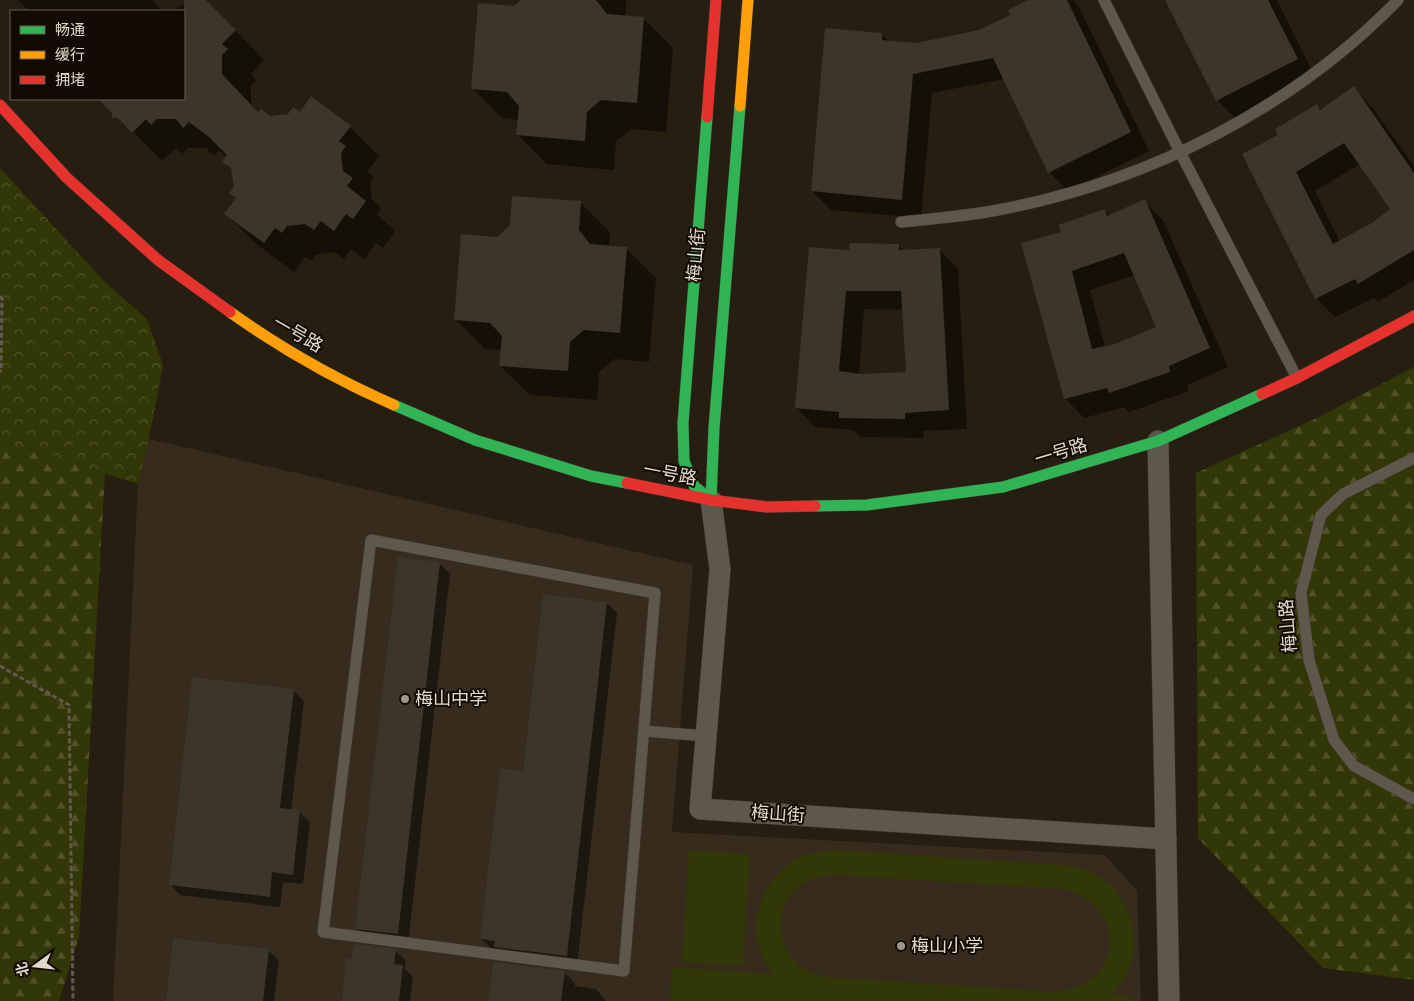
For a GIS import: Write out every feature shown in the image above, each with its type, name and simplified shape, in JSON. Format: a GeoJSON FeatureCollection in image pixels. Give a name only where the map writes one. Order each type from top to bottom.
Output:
{"type":"FeatureCollection","features":[{"type":"Feature","properties":{"kind":"street","name":"梅山街"},"geometry":{"type":"LineString","coordinates":[[711,500],[694,486],[684,461],[682,423],[716,0]]}},
{"type":"Feature","properties":{"kind":"street","name":"梅山街"},"geometry":{"type":"LineString","coordinates":[[748,0],[714,428],[711,500],[720,569],[700,808],[1166,839]]}},
{"type":"Feature","properties":{"kind":"street","name":"一号路"},"geometry":{"type":"LineString","coordinates":[[0,105],[67,178],[158,260],[257,331],[363,391],[475,440],[591,476],[711,500],[767,507],[866,505],[1003,487],[1158,441],[1297,378],[1414,316]]}},
{"type":"Feature","properties":{"kind":"street"},"geometry":{"type":"LineString","coordinates":[[1158,441],[1169,1001]]}},
{"type":"Feature","properties":{"kind":"lane"},"geometry":{"type":"LineString","coordinates":[[1104,0],[1297,378]]}},
{"type":"Feature","properties":{"kind":"lane"},"geometry":{"type":"LineString","coordinates":[[901,222],[998,210],[1046,199],[1093,186],[1180,152],[1229,127],[1311,75],[1350,44],[1398,0]]}},
{"type":"Feature","properties":{"kind":"lane","name":"梅山路"},"geometry":{"type":"LineString","coordinates":[[1414,458],[1343,494],[1321,515],[1302,592],[1309,660],[1334,740],[1354,766],[1414,799]]}},
{"type":"Feature","properties":{"kind":"lane"},"geometry":{"type":"LineString","coordinates":[[371,540],[655,593],[644,731],[624,971],[323,932],[371,540]]}},
{"type":"Feature","properties":{"kind":"lane"},"geometry":{"type":"LineString","coordinates":[[644,731],[706,736]]}},
{"type":"Feature","properties":{"kind":"path"},"geometry":{"type":"LineString","coordinates":[[0,296],[2,299],[0,371]]}},
{"type":"Feature","properties":{"kind":"path"},"geometry":{"type":"LineString","coordinates":[[0,666],[69,704],[73,1001]]}},
{"type":"Feature","properties":{"kind":"shaded area","name":"梅山中学"},"geometry":{"type":"Polygon","coordinates":[[[149,439],[693,565],[672,832],[1105,855],[1137,891],[1141,1001],[113,1001],[138,484],[149,439]]]}},
{"type":"Feature","properties":{"kind":"green space"},"geometry":{"type":"Polygon","coordinates":[[[0,168],[104,281],[147,319],[163,365],[149,439],[138,484],[0,440],[0,168]]]}},
{"type":"Feature","properties":{"kind":"green space"},"geometry":{"type":"Polygon","coordinates":[[[1414,367],[1414,980],[1323,968],[1198,838],[1196,473],[1319,417],[1414,367]]]}},
{"type":"Feature","properties":{"kind":"green space"},"geometry":{"type":"Polygon","coordinates":[[[0,440],[105,473],[79,937],[59,1001],[0,1001],[0,440]]]}},
{"type":"Feature","properties":{"kind":"green space"},"geometry":{"type":"Polygon","coordinates":[[[689,850],[750,854],[743,966],[682,962],[689,850]]]}},
{"type":"Feature","properties":{"kind":"green space"},"geometry":{"type":"Polygon","coordinates":[[[834,850],[1065,865],[1095,874],[1114,889],[1122,900],[1132,924],[1134,938],[1130,964],[1124,979],[1111,995],[1134,997],[1133,1001],[670,1001],[672,967],[773,974],[762,957],[757,941],[757,914],[761,901],[774,878],[794,860],[809,854],[834,850]],[[835,875],[824,876],[805,883],[796,889],[784,908],[781,930],[783,941],[794,961],[815,974],[829,977],[1056,992],[1079,986],[1095,975],[1106,961],[1110,944],[1108,927],[1099,911],[1084,897],[1062,889],[835,875]]]}},
{"type":"Feature","properties":{"kind":"building"},"geometry":{"type":"Polygon","coordinates":[[[184,0],[206,0],[236,30],[222,44],[228,49],[222,55],[222,74],[258,112],[261,109],[270,116],[288,114],[293,107],[300,112],[311,96],[351,126],[339,141],[346,146],[341,153],[343,171],[353,178],[347,186],[366,201],[353,219],[346,214],[334,231],[321,221],[314,230],[305,224],[287,226],[282,233],[275,228],[264,243],[224,214],[236,198],[229,193],[234,187],[231,168],[222,162],[227,155],[209,137],[189,122],[183,128],[176,119],[157,119],[151,125],[146,119],[132,133],[118,118],[112,118],[112,113],[99,100],[185,100],[184,0]]]}},
{"type":"Feature","properties":{"kind":"building"},"geometry":{"type":"Polygon","coordinates":[[[521,0],[596,0],[607,14],[644,17],[637,103],[601,100],[587,112],[585,141],[516,135],[519,106],[507,92],[471,89],[478,3],[514,6],[521,0]]]}},
{"type":"Feature","properties":{"kind":"building"},"geometry":{"type":"Polygon","coordinates":[[[1028,0],[1067,0],[1131,132],[1048,173],[993,58],[913,74],[902,200],[811,191],[825,28],[882,33],[882,40],[916,43],[979,30],[1010,15],[1008,10],[1028,0]]]}},
{"type":"Feature","properties":{"kind":"building"},"geometry":{"type":"Polygon","coordinates":[[[1165,0],[1268,0],[1298,59],[1216,101],[1165,0]]]}},
{"type":"Feature","properties":{"kind":"building"},"geometry":{"type":"Polygon","coordinates":[[[1354,86],[1414,173],[1414,250],[1358,284],[1355,279],[1315,299],[1242,154],[1278,135],[1275,129],[1317,104],[1320,110],[1354,86]],[[1344,143],[1296,172],[1333,244],[1372,223],[1390,209],[1344,143]]]}},
{"type":"Feature","properties":{"kind":"building"},"geometry":{"type":"Polygon","coordinates":[[[512,196],[581,201],[579,230],[590,244],[627,247],[620,333],[584,330],[570,342],[568,371],[499,366],[502,336],[490,323],[454,320],[461,234],[497,237],[510,225],[512,196]]]}},
{"type":"Feature","properties":{"kind":"building"},"geometry":{"type":"Polygon","coordinates":[[[1145,199],[1210,348],[1169,366],[1170,372],[1109,393],[1107,388],[1064,399],[1021,243],[1061,232],[1058,225],[1105,209],[1107,216],[1145,199]],[[1124,253],[1072,271],[1092,349],[1115,344],[1156,327],[1124,253]]]}},
{"type":"Feature","properties":{"kind":"building"},"geometry":{"type":"Polygon","coordinates":[[[850,243],[899,244],[899,250],[940,248],[949,410],[905,413],[905,419],[839,418],[839,412],[795,408],[809,247],[849,250],[850,243]],[[846,291],[839,371],[861,374],[906,372],[901,291],[846,291]]]}},
{"type":"Feature","properties":{"kind":"building"},"geometry":{"type":"Polygon","coordinates":[[[398,557],[440,562],[398,934],[355,929],[398,557]]]}},
{"type":"Feature","properties":{"kind":"building"},"geometry":{"type":"Polygon","coordinates":[[[543,594],[607,602],[567,956],[494,947],[495,941],[480,939],[500,768],[523,771],[543,594]]]}},
{"type":"Feature","properties":{"kind":"building"},"geometry":{"type":"Polygon","coordinates":[[[192,677],[294,689],[280,808],[300,810],[293,875],[272,872],[270,897],[169,885],[192,677]]]}},
{"type":"Feature","properties":{"kind":"building"},"geometry":{"type":"Polygon","coordinates":[[[173,938],[269,949],[263,1001],[166,1001],[173,938]]]}},
{"type":"Feature","properties":{"kind":"building"},"geometry":{"type":"Polygon","coordinates":[[[353,944],[396,949],[394,964],[403,965],[399,1001],[342,1001],[346,958],[352,959],[353,944]]]}},
{"type":"Feature","properties":{"kind":"building"},"geometry":{"type":"Polygon","coordinates":[[[493,962],[565,971],[561,1001],[488,1001],[493,962]]]}},
{"type":"Feature","properties":{"kind":"traffic: fast"},"geometry":{"type":"LineString","coordinates":[[711,500],[714,428],[740,106]]}},
{"type":"Feature","properties":{"kind":"traffic: fast"},"geometry":{"type":"LineString","coordinates":[[707,117],[683,423],[684,461],[694,486],[711,500]]}},
{"type":"Feature","properties":{"kind":"traffic: fast"},"geometry":{"type":"LineString","coordinates":[[815,506],[867,505],[1003,487],[1158,441],[1262,394]]}},
{"type":"Feature","properties":{"kind":"traffic: fast"},"geometry":{"type":"LineString","coordinates":[[394,405],[475,440],[591,476],[627,483]]}},
{"type":"Feature","properties":{"kind":"traffic: slow"},"geometry":{"type":"LineString","coordinates":[[740,106],[748,0]]}},
{"type":"Feature","properties":{"kind":"traffic: slow"},"geometry":{"type":"LineString","coordinates":[[230,312],[310,363],[394,405]]}},
{"type":"Feature","properties":{"kind":"traffic: jam"},"geometry":{"type":"LineString","coordinates":[[707,117],[716,0]]}},
{"type":"Feature","properties":{"kind":"traffic: jam"},"geometry":{"type":"LineString","coordinates":[[0,105],[67,178],[158,260],[230,312]]}},
{"type":"Feature","properties":{"kind":"traffic: jam"},"geometry":{"type":"LineString","coordinates":[[1262,394],[1297,378],[1414,316]]}},
{"type":"Feature","properties":{"kind":"traffic: jam"},"geometry":{"type":"LineString","coordinates":[[627,483],[711,500],[767,507],[815,506]]}},
{"type":"Feature","properties":{"kind":"place","name":"梅山中学"},"geometry":{"type":"Point","coordinates":[405,699]}},
{"type":"Feature","properties":{"kind":"place","name":"梅山小学"},"geometry":{"type":"Point","coordinates":[901,946]}}]}
